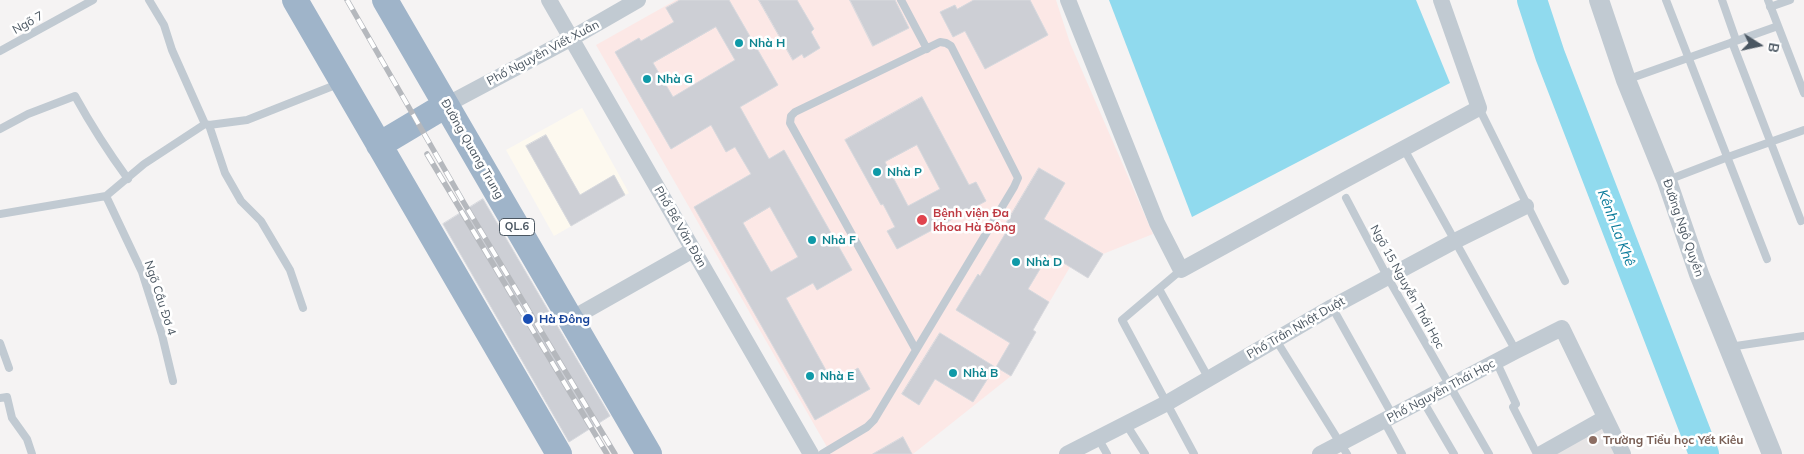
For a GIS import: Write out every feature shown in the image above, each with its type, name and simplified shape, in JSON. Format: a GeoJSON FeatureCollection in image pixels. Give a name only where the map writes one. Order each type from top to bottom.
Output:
{"type":"FeatureCollection","features":[{"type":"Feature","properties":{"kind":"highway"},"geometry":{"type":"LineString","coordinates":[[295,0],[559,454]]}},
{"type":"Feature","properties":{"kind":"highway","name":"Đường Quang Trung"},"geometry":{"type":"LineString","coordinates":[[385,0],[649,454]]}},
{"type":"Feature","properties":{"kind":"highway"},"geometry":{"type":"LineString","coordinates":[[379,145],[446,105]]}},
{"type":"Feature","properties":{"kind":"street","name":"Phố Bế Văn Đàn"},"geometry":{"type":"LineString","coordinates":[[549,0],[811,454]]}},
{"type":"Feature","properties":{"kind":"street","name":"Phố Nguyễn Viết Xuân"},"geometry":{"type":"LineString","coordinates":[[446,105],[572,38],[638,0]]}},
{"type":"Feature","properties":{"kind":"street"},"geometry":{"type":"LineString","coordinates":[[1068,0],[1157,224],[1181,270],[1479,108],[1441,0]]}},
{"type":"Feature","properties":{"kind":"street","name":"Đường Ngô Quyền"},"geometry":{"type":"LineString","coordinates":[[1600,0],[1626,80],[1666,181],[1699,274],[1772,454]]}},
{"type":"Feature","properties":{"kind":"street","name":"Phố Trần Nhật Duật"},"geometry":{"type":"LineString","coordinates":[[1067,454],[1167,403],[1332,307],[1455,241],[1526,206]]}},
{"type":"Feature","properties":{"kind":"street"},"geometry":{"type":"LineString","coordinates":[[571,319],[693,250]]}},
{"type":"Feature","properties":{"kind":"street","name":"Phố Nguyễn Thái Học"},"geometry":{"type":"LineString","coordinates":[[1320,454],[1344,449],[1388,419],[1562,328],[1605,418]]}},
{"type":"Feature","properties":{"kind":"street"},"geometry":{"type":"LineString","coordinates":[[1541,454],[1605,418],[1623,454]]}},
{"type":"Feature","properties":{"kind":"lane","name":"Ngõ 7"},"geometry":{"type":"LineString","coordinates":[[0,51],[93,0]]}},
{"type":"Feature","properties":{"kind":"lane"},"geometry":{"type":"LineString","coordinates":[[149,0],[164,25],[172,50],[207,125],[225,173],[241,201],[261,221],[290,270],[303,308]]}},
{"type":"Feature","properties":{"kind":"lane"},"geometry":{"type":"LineString","coordinates":[[901,0],[927,49]]}},
{"type":"Feature","properties":{"kind":"lane"},"geometry":{"type":"LineString","coordinates":[[1666,0],[1767,259]]}},
{"type":"Feature","properties":{"kind":"lane"},"geometry":{"type":"LineString","coordinates":[[1722,0],[1734,41],[1801,220]]}},
{"type":"Feature","properties":{"kind":"lane"},"geometry":{"type":"LineString","coordinates":[[1790,0],[1769,3],[1804,94]]}},
{"type":"Feature","properties":{"kind":"lane"},"geometry":{"type":"LineString","coordinates":[[1626,80],[1778,26]]}},
{"type":"Feature","properties":{"kind":"lane"},"geometry":{"type":"LineString","coordinates":[[822,454],[867,428],[870,424],[916,350],[1018,178],[951,46],[940,42],[796,112],[791,116],[790,124],[916,350]]}},
{"type":"Feature","properties":{"kind":"lane"},"geometry":{"type":"LineString","coordinates":[[0,214],[106,196],[144,164],[207,125],[247,120],[342,82]]}},
{"type":"Feature","properties":{"kind":"lane"},"geometry":{"type":"LineString","coordinates":[[0,129],[28,114],[75,96],[102,139],[106,150],[128,179]]}},
{"type":"Feature","properties":{"kind":"lane"},"geometry":{"type":"LineString","coordinates":[[1479,108],[1526,206],[1565,280]]}},
{"type":"Feature","properties":{"kind":"lane"},"geometry":{"type":"LineString","coordinates":[[1666,181],[1804,130]]}},
{"type":"Feature","properties":{"kind":"lane"},"geometry":{"type":"LineString","coordinates":[[1404,149],[1516,351]]}},
{"type":"Feature","properties":{"kind":"lane","name":"Ngõ Cầu Đơ 4"},"geometry":{"type":"LineString","coordinates":[[106,196],[142,272],[162,335],[173,382]]}},
{"type":"Feature","properties":{"kind":"lane","name":"Ngõ 15 Nguyễn Thái Học"},"geometry":{"type":"LineString","coordinates":[[1346,198],[1388,278],[1489,454]]}},
{"type":"Feature","properties":{"kind":"lane"},"geometry":{"type":"LineString","coordinates":[[1181,270],[1122,320],[1194,454]]}},
{"type":"Feature","properties":{"kind":"lane"},"geometry":{"type":"LineString","coordinates":[[1159,289],[1209,379]]}},
{"type":"Feature","properties":{"kind":"lane"},"geometry":{"type":"LineString","coordinates":[[1332,307],[1388,419],[1402,454]]}},
{"type":"Feature","properties":{"kind":"lane"},"geometry":{"type":"LineString","coordinates":[[1728,347],[1804,336]]}},
{"type":"Feature","properties":{"kind":"lane"},"geometry":{"type":"LineString","coordinates":[[1276,340],[1344,449]]}},
{"type":"Feature","properties":{"kind":"lane"},"geometry":{"type":"LineString","coordinates":[[0,343],[9,368]]}},
{"type":"Feature","properties":{"kind":"lane"},"geometry":{"type":"LineString","coordinates":[[1496,361],[1516,404],[1513,407],[1537,454]]}},
{"type":"Feature","properties":{"kind":"lane"},"geometry":{"type":"LineString","coordinates":[[0,398],[8,397],[12,418],[27,439],[32,454]]}},
{"type":"Feature","properties":{"kind":"lane"},"geometry":{"type":"LineString","coordinates":[[1423,401],[1454,454]]}},
{"type":"Feature","properties":{"kind":"lane"},"geometry":{"type":"LineString","coordinates":[[1126,423],[1144,454]]}},
{"type":"Feature","properties":{"kind":"lane"},"geometry":{"type":"LineString","coordinates":[[1098,438],[1107,454]]}},
{"type":"Feature","properties":{"kind":"shaded area","name":"Bệnh viện Đa khoa Hà Đông"},"geometry":{"type":"Polygon","coordinates":[[[676,0],[1056,0],[1070,43],[1153,234],[1103,254],[1088,278],[1070,267],[1033,330],[1036,332],[1011,376],[913,454],[831,454],[596,45],[676,0]]]}},
{"type":"Feature","properties":{"kind":"shaded area"},"geometry":{"type":"Polygon","coordinates":[[[582,108],[629,193],[554,236],[506,150],[582,108]]]}},
{"type":"Feature","properties":{"kind":"shaded area","name":"Trường Tiểu học Yết Kiêu"},"geometry":{"type":"Polygon","coordinates":[[[1602,426],[1618,454],[1551,454],[1602,426]]]}},
{"type":"Feature","properties":{"kind":"water"},"geometry":{"type":"Polygon","coordinates":[[[1109,0],[1416,0],[1450,83],[1192,217],[1109,0]]]}},
{"type":"Feature","properties":{"kind":"building"},"geometry":{"type":"Polygon","coordinates":[[[680,0],[729,0],[778,85],[740,107],[769,159],[784,150],[852,270],[817,290],[813,283],[786,298],[833,383],[858,368],[870,389],[815,420],[694,207],[751,174],[735,147],[726,152],[711,125],[671,149],[615,52],[639,38],[641,41],[674,22],[666,8],[680,0]],[[716,27],[653,63],[673,97],[735,60],[716,27]],[[770,207],[743,223],[771,272],[798,257],[770,207]]]}},
{"type":"Feature","properties":{"kind":"building"},"geometry":{"type":"Polygon","coordinates":[[[759,0],[797,0],[814,29],[811,32],[820,48],[804,58],[802,54],[793,60],[759,0]]]}},
{"type":"Feature","properties":{"kind":"building"},"geometry":{"type":"Polygon","coordinates":[[[850,0],[895,0],[909,28],[873,46],[850,0]]]}},
{"type":"Feature","properties":{"kind":"building"},"geometry":{"type":"Polygon","coordinates":[[[974,0],[1030,0],[1048,35],[985,69],[965,31],[953,37],[940,12],[955,5],[957,9],[974,0]]]}},
{"type":"Feature","properties":{"kind":"building","name":"Nhà P"},"geometry":{"type":"Polygon","coordinates":[[[922,97],[969,185],[976,182],[986,201],[897,249],[887,231],[895,227],[845,140],[922,97]],[[917,145],[885,162],[908,206],[940,189],[917,145]]]}},
{"type":"Feature","properties":{"kind":"building"},"geometry":{"type":"Polygon","coordinates":[[[546,135],[580,195],[614,175],[625,195],[571,226],[526,146],[546,135]]]}},
{"type":"Feature","properties":{"kind":"building"},"geometry":{"type":"Polygon","coordinates":[[[1039,168],[1065,183],[1044,219],[1103,254],[1088,278],[1049,254],[1028,289],[1049,302],[1033,330],[1036,332],[1011,376],[996,367],[1010,343],[956,310],[978,274],[980,276],[1008,229],[1004,227],[1039,168]]]}},
{"type":"Feature","properties":{"kind":"building"},"geometry":{"type":"Polygon","coordinates":[[[483,199],[610,416],[569,442],[443,224],[483,199]]]}},
{"type":"Feature","properties":{"kind":"building","name":"Nhà B"},"geometry":{"type":"Polygon","coordinates":[[[940,333],[995,367],[973,402],[935,379],[919,405],[902,394],[940,333]]]}},
{"type":"Feature","properties":{"kind":"building"},"geometry":{"type":"Polygon","coordinates":[[[903,437],[912,454],[873,454],[903,437]]]}},
{"type":"Feature","properties":{"kind":"waterway","name":"Kênh La Khê"},"geometry":{"type":"LineString","coordinates":[[1532,0],[1550,55],[1704,454]]}},
{"type":"Feature","properties":{"kind":"railway"},"geometry":{"type":"LineString","coordinates":[[347,0],[464,203],[615,454]]}},
{"type":"Feature","properties":{"kind":"railway"},"geometry":{"type":"LineString","coordinates":[[427,154],[607,454]]}},
{"type":"Feature","properties":{"kind":"place","name":"Nhà H"},"geometry":{"type":"Point","coordinates":[739,43]}},
{"type":"Feature","properties":{"kind":"place","name":"Nhà G"},"geometry":{"type":"Point","coordinates":[647,79]}},
{"type":"Feature","properties":{"kind":"place","name":"Nhà P"},"geometry":{"type":"Point","coordinates":[877,172]}},
{"type":"Feature","properties":{"kind":"place","name":"Bệnh viện Đa khoa Hà Đông"},"geometry":{"type":"Point","coordinates":[922,220]}},
{"type":"Feature","properties":{"kind":"place","name":"Nhà F"},"geometry":{"type":"Point","coordinates":[812,240]}},
{"type":"Feature","properties":{"kind":"place","name":"Nhà D"},"geometry":{"type":"Point","coordinates":[1016,262]}},
{"type":"Feature","properties":{"kind":"place","name":"Hà Đông"},"geometry":{"type":"Point","coordinates":[528,319]}},
{"type":"Feature","properties":{"kind":"place","name":"Nhà B"},"geometry":{"type":"Point","coordinates":[953,373]}},
{"type":"Feature","properties":{"kind":"place","name":"Nhà E"},"geometry":{"type":"Point","coordinates":[810,376]}},
{"type":"Feature","properties":{"kind":"place","name":"Trường Tiểu học Yết Kiêu"},"geometry":{"type":"Point","coordinates":[1593,440]}}]}
